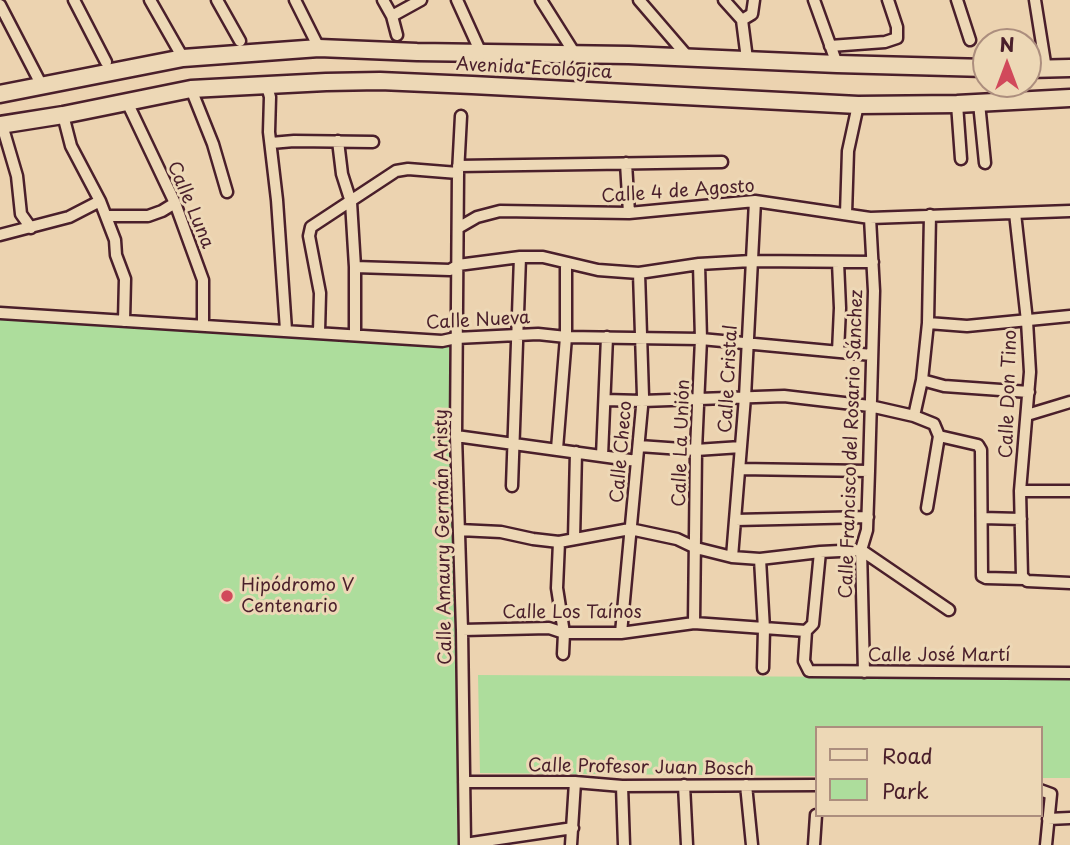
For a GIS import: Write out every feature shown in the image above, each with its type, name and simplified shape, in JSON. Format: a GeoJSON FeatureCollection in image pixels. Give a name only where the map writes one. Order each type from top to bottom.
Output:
{"type":"FeatureCollection","features":[{"type":"Feature","properties":{"kind":"main road","name":"Avenida Ecológica"},"geometry":{"type":"LineString","coordinates":[[0,94],[183,58],[319,48],[972,68]]}},
{"type":"Feature","properties":{"kind":"main road"},"geometry":{"type":"LineString","coordinates":[[1042,69],[1070,68]]}},
{"type":"Feature","properties":{"kind":"main road","name":"Avenida Ecológica"},"geometry":{"type":"LineString","coordinates":[[1,125],[191,89],[257,84],[380,81],[858,105],[957,104],[1070,98]]}},
{"type":"Feature","properties":{"kind":"street"},"geometry":{"type":"LineString","coordinates":[[74,0],[106,62]]}},
{"type":"Feature","properties":{"kind":"street"},"geometry":{"type":"LineString","coordinates":[[150,0],[183,58]]}},
{"type":"Feature","properties":{"kind":"street"},"geometry":{"type":"LineString","coordinates":[[217,0],[240,41]]}},
{"type":"Feature","properties":{"kind":"street"},"geometry":{"type":"LineString","coordinates":[[295,0],[319,48]]}},
{"type":"Feature","properties":{"kind":"street"},"geometry":{"type":"LineString","coordinates":[[383,0],[393,16],[397,35]]}},
{"type":"Feature","properties":{"kind":"street"},"geometry":{"type":"LineString","coordinates":[[393,16],[421,0]]}},
{"type":"Feature","properties":{"kind":"street"},"geometry":{"type":"LineString","coordinates":[[457,0],[481,53]]}},
{"type":"Feature","properties":{"kind":"street"},"geometry":{"type":"LineString","coordinates":[[541,0],[575,54]]}},
{"type":"Feature","properties":{"kind":"street"},"geometry":{"type":"LineString","coordinates":[[639,0],[688,58]]}},
{"type":"Feature","properties":{"kind":"street"},"geometry":{"type":"LineString","coordinates":[[724,0],[742,20],[747,59]]}},
{"type":"Feature","properties":{"kind":"street"},"geometry":{"type":"LineString","coordinates":[[742,20],[752,14],[754,0]]}},
{"type":"Feature","properties":{"kind":"street"},"geometry":{"type":"LineString","coordinates":[[814,0],[837,64]]}},
{"type":"Feature","properties":{"kind":"street"},"geometry":{"type":"LineString","coordinates":[[831,46],[886,42],[897,38],[897,27],[888,0]]}},
{"type":"Feature","properties":{"kind":"street"},"geometry":{"type":"LineString","coordinates":[[957,0],[970,40]]}},
{"type":"Feature","properties":{"kind":"street"},"geometry":{"type":"LineString","coordinates":[[1035,0],[1046,69]]}},
{"type":"Feature","properties":{"kind":"street"},"geometry":{"type":"LineString","coordinates":[[0,5],[42,86]]}},
{"type":"Feature","properties":{"kind":"street"},"geometry":{"type":"LineString","coordinates":[[257,84],[268,90],[270,97],[271,143],[286,330]]}},
{"type":"Feature","properties":{"kind":"street"},"geometry":{"type":"LineString","coordinates":[[191,89],[213,144],[227,191]]}},
{"type":"Feature","properties":{"kind":"street","name":"Calle Luna"},"geometry":{"type":"LineString","coordinates":[[127,102],[175,203],[203,280],[203,324]]}},
{"type":"Feature","properties":{"kind":"street"},"geometry":{"type":"LineString","coordinates":[[979,103],[985,163]]}},
{"type":"Feature","properties":{"kind":"street"},"geometry":{"type":"LineString","coordinates":[[957,104],[961,159]]}},
{"type":"Feature","properties":{"kind":"street"},"geometry":{"type":"LineString","coordinates":[[846,214],[848,150],[858,105]]}},
{"type":"Feature","properties":{"kind":"street"},"geometry":{"type":"LineString","coordinates":[[63,115],[71,146],[106,216],[125,279],[124,321]]}},
{"type":"Feature","properties":{"kind":"street","name":"Calle Amaury Germán Aristy"},"geometry":{"type":"LineString","coordinates":[[461,116],[458,169],[456,436],[465,845]]}},
{"type":"Feature","properties":{"kind":"street"},"geometry":{"type":"LineString","coordinates":[[1,125],[17,176],[21,214],[31,228]]}},
{"type":"Feature","properties":{"kind":"street"},"geometry":{"type":"LineString","coordinates":[[338,141],[342,174],[351,202],[355,335]]}},
{"type":"Feature","properties":{"kind":"street"},"geometry":{"type":"LineString","coordinates":[[271,143],[373,142]]}},
{"type":"Feature","properties":{"kind":"street"},"geometry":{"type":"LineString","coordinates":[[319,332],[320,293],[309,236],[312,227],[401,169],[722,162]]}},
{"type":"Feature","properties":{"kind":"street"},"geometry":{"type":"LineString","coordinates":[[626,163],[629,212]]}},
{"type":"Feature","properties":{"kind":"street"},"geometry":{"type":"LineString","coordinates":[[0,235],[69,217],[100,201]]}},
{"type":"Feature","properties":{"kind":"street","name":"Calle 4 de Agosto"},"geometry":{"type":"LineString","coordinates":[[458,228],[477,217],[500,211],[629,212],[755,201],[870,218],[1070,211]]}},
{"type":"Feature","properties":{"kind":"street","name":"Calle Cristal"},"geometry":{"type":"LineString","coordinates":[[732,557],[745,397],[755,201]]}},
{"type":"Feature","properties":{"kind":"street"},"geometry":{"type":"LineString","coordinates":[[106,216],[148,216],[175,203]]}},
{"type":"Feature","properties":{"kind":"street","name":"Calle Don Tino"},"geometry":{"type":"LineString","coordinates":[[1015,213],[1027,321],[1029,392],[1020,491],[1023,578]]}},
{"type":"Feature","properties":{"kind":"street"},"geometry":{"type":"LineString","coordinates":[[914,416],[922,380],[928,323],[930,215]]}},
{"type":"Feature","properties":{"kind":"street","name":"Calle Francisco del Rosario Sánchez"},"geometry":{"type":"LineString","coordinates":[[864,672],[861,550],[868,517],[873,262],[870,218]]}},
{"type":"Feature","properties":{"kind":"street"},"geometry":{"type":"LineString","coordinates":[[355,268],[450,270],[458,265],[520,257],[543,257],[598,270],[639,273],[699,264],[751,261],[873,262]]}},
{"type":"Feature","properties":{"kind":"street"},"geometry":{"type":"LineString","coordinates":[[512,486],[520,257]]}},
{"type":"Feature","properties":{"kind":"street"},"geometry":{"type":"LineString","coordinates":[[838,262],[838,352]]}},
{"type":"Feature","properties":{"kind":"street"},"geometry":{"type":"LineString","coordinates":[[557,449],[566,337],[566,263]]}},
{"type":"Feature","properties":{"kind":"street","name":"Calle La Unión"},"geometry":{"type":"LineString","coordinates":[[694,623],[696,450],[701,340],[699,264]]}},
{"type":"Feature","properties":{"kind":"street","name":"Calle Checo"},"geometry":{"type":"LineString","coordinates":[[621,633],[642,401],[639,273]]}},
{"type":"Feature","properties":{"kind":"street","name":"Calle Nueva"},"geometry":{"type":"LineString","coordinates":[[0,313],[442,341],[538,334],[701,340],[872,355]]}},
{"type":"Feature","properties":{"kind":"street"},"geometry":{"type":"LineString","coordinates":[[928,323],[967,326],[1070,316]]}},
{"type":"Feature","properties":{"kind":"street"},"geometry":{"type":"LineString","coordinates":[[602,456],[607,337]]}},
{"type":"Feature","properties":{"kind":"street"},"geometry":{"type":"LineString","coordinates":[[922,380],[944,386],[1029,392]]}},
{"type":"Feature","properties":{"kind":"street"},"geometry":{"type":"LineString","coordinates":[[605,400],[785,396],[870,406],[914,416],[934,424],[939,436],[930,477],[927,509]]}},
{"type":"Feature","properties":{"kind":"street"},"geometry":{"type":"LineString","coordinates":[[1027,415],[1070,403]]}},
{"type":"Feature","properties":{"kind":"street"},"geometry":{"type":"LineString","coordinates":[[456,436],[637,461]]}},
{"type":"Feature","properties":{"kind":"street"},"geometry":{"type":"LineString","coordinates":[[939,436],[980,447],[982,576],[1070,583]]}},
{"type":"Feature","properties":{"kind":"street"},"geometry":{"type":"LineString","coordinates":[[639,446],[696,450],[741,447]]}},
{"type":"Feature","properties":{"kind":"street"},"geometry":{"type":"LineString","coordinates":[[575,539],[576,452]]}},
{"type":"Feature","properties":{"kind":"street"},"geometry":{"type":"LineString","coordinates":[[739,469],[869,471]]}},
{"type":"Feature","properties":{"kind":"street"},"geometry":{"type":"LineString","coordinates":[[1020,491],[1070,491]]}},
{"type":"Feature","properties":{"kind":"street"},"geometry":{"type":"LineString","coordinates":[[735,520],[868,517]]}},
{"type":"Feature","properties":{"kind":"street"},"geometry":{"type":"LineString","coordinates":[[982,518],[1021,520]]}},
{"type":"Feature","properties":{"kind":"street"},"geometry":{"type":"LineString","coordinates":[[459,530],[501,532],[533,540],[559,542],[630,529],[732,557],[760,559],[861,550],[949,610]]}},
{"type":"Feature","properties":{"kind":"street"},"geometry":{"type":"LineString","coordinates":[[559,542],[557,588],[564,633],[563,654]]}},
{"type":"Feature","properties":{"kind":"street"},"geometry":{"type":"LineString","coordinates":[[806,631],[813,624],[820,552]]}},
{"type":"Feature","properties":{"kind":"street"},"geometry":{"type":"LineString","coordinates":[[760,559],[763,668]]}},
{"type":"Feature","properties":{"kind":"street","name":"Calle Los Taínos"},"geometry":{"type":"LineString","coordinates":[[462,630],[549,628],[564,633],[621,633],[694,623],[806,631]]}},
{"type":"Feature","properties":{"kind":"street","name":"Calle José Martí"},"geometry":{"type":"LineString","coordinates":[[806,631],[804,661],[809,671],[1070,673]]}},
{"type":"Feature","properties":{"kind":"street","name":"Calle Profesor Juan Bosch"},"geometry":{"type":"LineString","coordinates":[[464,782],[575,782],[622,786],[814,785]]}},
{"type":"Feature","properties":{"kind":"street"},"geometry":{"type":"LineString","coordinates":[[571,845],[575,782]]}},
{"type":"Feature","properties":{"kind":"street"},"geometry":{"type":"LineString","coordinates":[[684,785],[687,845]]}},
{"type":"Feature","properties":{"kind":"street"},"geometry":{"type":"LineString","coordinates":[[746,785],[752,845]]}},
{"type":"Feature","properties":{"kind":"street"},"geometry":{"type":"LineString","coordinates":[[622,786],[624,845]]}},
{"type":"Feature","properties":{"kind":"street"},"geometry":{"type":"LineString","coordinates":[[1042,791],[1051,794],[1046,845]]}},
{"type":"Feature","properties":{"kind":"street"},"geometry":{"type":"LineString","coordinates":[[814,845],[816,817]]}},
{"type":"Feature","properties":{"kind":"street"},"geometry":{"type":"LineString","coordinates":[[1048,819],[1070,818]]}},
{"type":"Feature","properties":{"kind":"street"},"geometry":{"type":"LineString","coordinates":[[465,845],[573,828]]}},
{"type":"Feature","properties":{"kind":"green space","name":"Hipódromo V Centenario"},"geometry":{"type":"Polygon","coordinates":[[[0,315],[449,347],[460,845],[0,845],[0,315]]]}},
{"type":"Feature","properties":{"kind":"green space"},"geometry":{"type":"Polygon","coordinates":[[[478,675],[1070,678],[1070,778],[1042,778],[1042,726],[814,726],[814,776],[480,773],[478,675]]]}},
{"type":"Feature","properties":{"kind":"place","name":"Hipódromo V Centenario"},"geometry":{"type":"Point","coordinates":[227,596]}}]}
